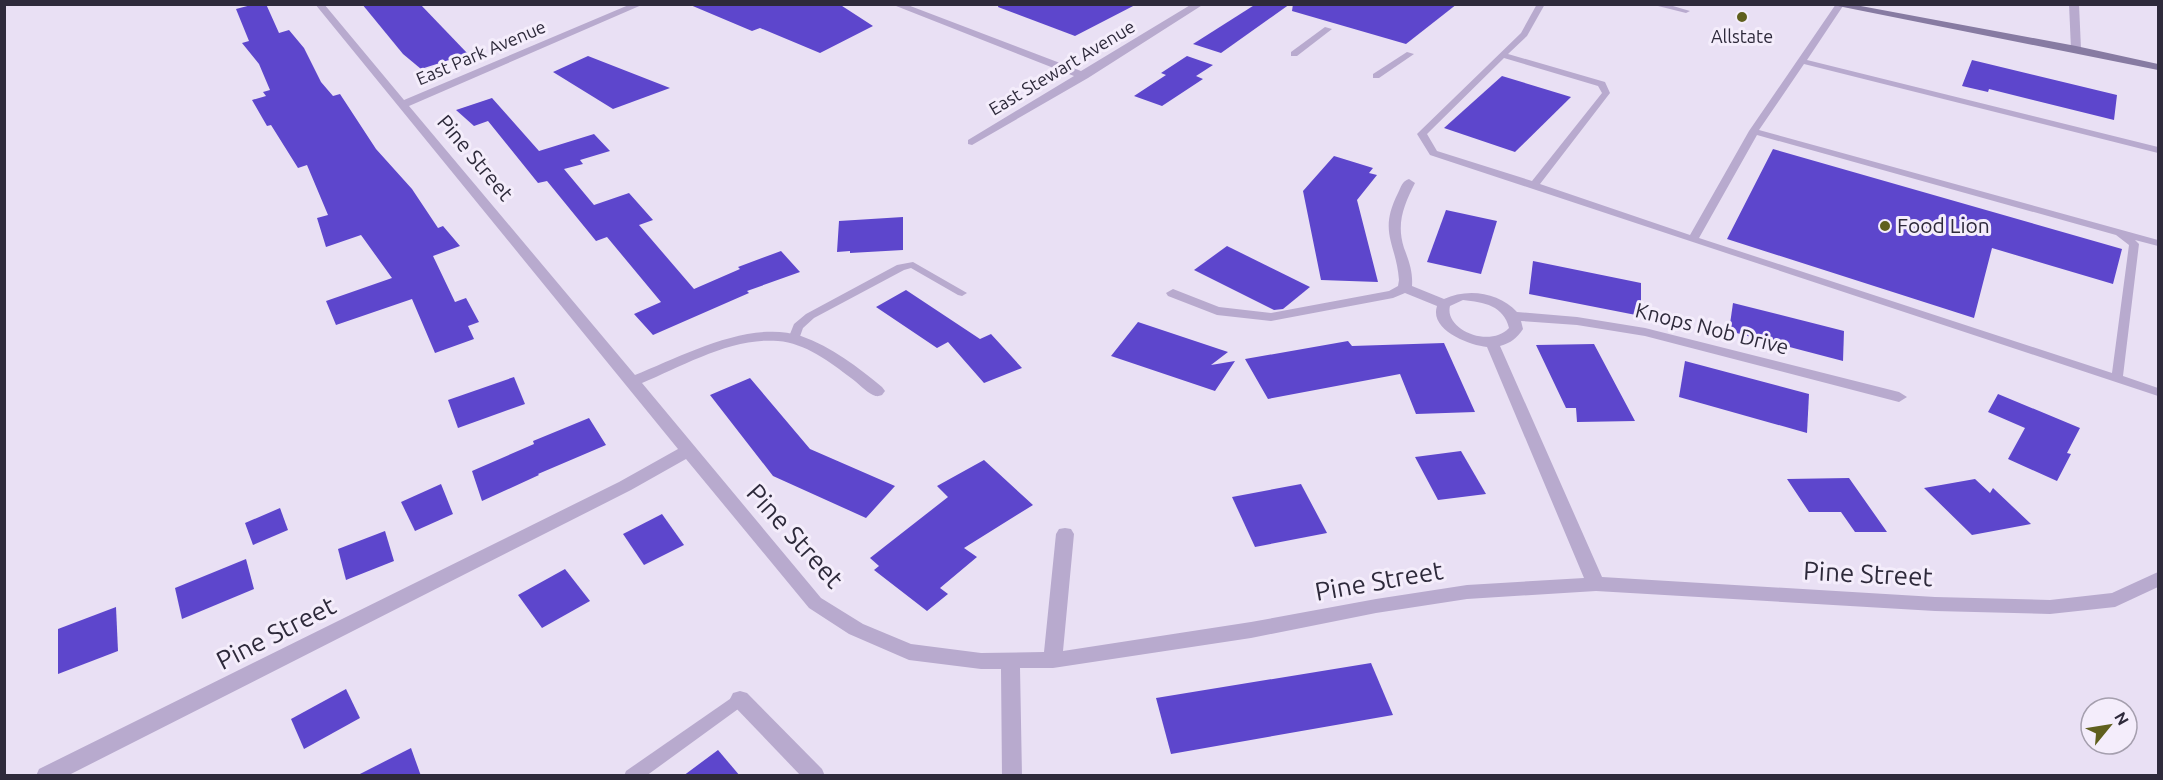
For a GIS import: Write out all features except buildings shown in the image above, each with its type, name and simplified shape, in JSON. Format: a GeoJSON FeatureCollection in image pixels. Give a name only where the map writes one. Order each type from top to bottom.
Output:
{"type":"FeatureCollection","features":[{"type":"Feature","properties":{"kind":"main road"},"geometry":{"type":"LineString","coordinates":[[1836,5],[2158,67]]}},
{"type":"Feature","properties":{"kind":"street","name":"Pine Street"},"geometry":{"type":"LineString","coordinates":[[319,4],[815,603],[856,629],[909,652],[981,661],[1053,660],[1251,630],[1376,606],[1467,592],[1596,584],[1935,604],[2050,607],[2115,600],[2158,579]]}},
{"type":"Feature","properties":{"kind":"street","name":"East Park Avenue"},"geometry":{"type":"LineString","coordinates":[[401,105],[640,4]]}},
{"type":"Feature","properties":{"kind":"street"},"geometry":{"type":"LineString","coordinates":[[895,4],[1084,76]]}},
{"type":"Feature","properties":{"kind":"street","name":"East Stewart Avenue"},"geometry":{"type":"LineString","coordinates":[[972,142],[1200,4]]}},
{"type":"Feature","properties":{"kind":"street"},"geometry":{"type":"LineString","coordinates":[[2074,4],[2076,50]]}},
{"type":"Feature","properties":{"kind":"street"},"geometry":{"type":"LineString","coordinates":[[1406,288],[1408,278],[1400,257],[1394,224],[1397,209],[1409,183]]}},
{"type":"Feature","properties":{"kind":"street"},"geometry":{"type":"LineString","coordinates":[[1173,293],[1217,311],[1271,317],[1374,299],[1406,288],[1444,304],[1442,311],[1449,326],[1472,339],[1492,343],[1503,341],[1516,329],[1513,316]]}},
{"type":"Feature","properties":{"kind":"street","name":"Knops Nob Drive"},"geometry":{"type":"LineString","coordinates":[[1444,304],[1461,296],[1484,298],[1500,305],[1513,316],[1577,321],[1645,332],[1899,397]]}},
{"type":"Feature","properties":{"kind":"street"},"geometry":{"type":"LineString","coordinates":[[631,382],[722,347],[768,336],[794,339],[850,369],[878,391]]}},
{"type":"Feature","properties":{"kind":"street"},"geometry":{"type":"LineString","coordinates":[[1492,343],[1596,584]]}},
{"type":"Feature","properties":{"kind":"street","name":"Pine Street"},"geometry":{"type":"LineString","coordinates":[[46,776],[614,492],[688,451]]}},
{"type":"Feature","properties":{"kind":"street"},"geometry":{"type":"LineString","coordinates":[[1053,660],[1065,534]]}},
{"type":"Feature","properties":{"kind":"street"},"geometry":{"type":"LineString","coordinates":[[1010,661],[1012,776]]}},
{"type":"Feature","properties":{"kind":"street"},"geometry":{"type":"LineString","coordinates":[[740,699],[815,776]]}},
{"type":"Feature","properties":{"kind":"lane"},"geometry":{"type":"LineString","coordinates":[[1541,4],[1524,34],[1422,134],[1433,153],[2158,392]]}},
{"type":"Feature","properties":{"kind":"lane"},"geometry":{"type":"LineString","coordinates":[[1653,4],[1686,11]]}},
{"type":"Feature","properties":{"kind":"lane"},"geometry":{"type":"LineString","coordinates":[[1693,239],[1754,131],[1802,61],[1836,5]]}},
{"type":"Feature","properties":{"kind":"lane"},"geometry":{"type":"LineString","coordinates":[[1294,54],[1328,30]]}},
{"type":"Feature","properties":{"kind":"lane"},"geometry":{"type":"LineString","coordinates":[[1376,76],[1410,54]]}},
{"type":"Feature","properties":{"kind":"lane"},"geometry":{"type":"LineString","coordinates":[[1502,55],[1602,84],[1606,93],[1533,185]]}},
{"type":"Feature","properties":{"kind":"lane"},"geometry":{"type":"LineString","coordinates":[[1802,61],[2158,150]]}},
{"type":"Feature","properties":{"kind":"lane"},"geometry":{"type":"LineString","coordinates":[[1754,131],[2158,243]]}},
{"type":"Feature","properties":{"kind":"lane"},"geometry":{"type":"LineString","coordinates":[[2117,378],[2134,244],[2118,233]]}},
{"type":"Feature","properties":{"kind":"lane"},"geometry":{"type":"LineString","coordinates":[[794,339],[798,327],[810,316],[901,267],[913,265],[962,293]]}},
{"type":"Feature","properties":{"kind":"lane"},"geometry":{"type":"LineString","coordinates":[[632,776],[740,699]]}},
{"type":"Feature","properties":{"kind":"place","name":"Allstate"},"geometry":{"type":"Point","coordinates":[1742,17]}},
{"type":"Feature","properties":{"kind":"place","name":"Food Lion"},"geometry":{"type":"Point","coordinates":[1885,226]}}]}
